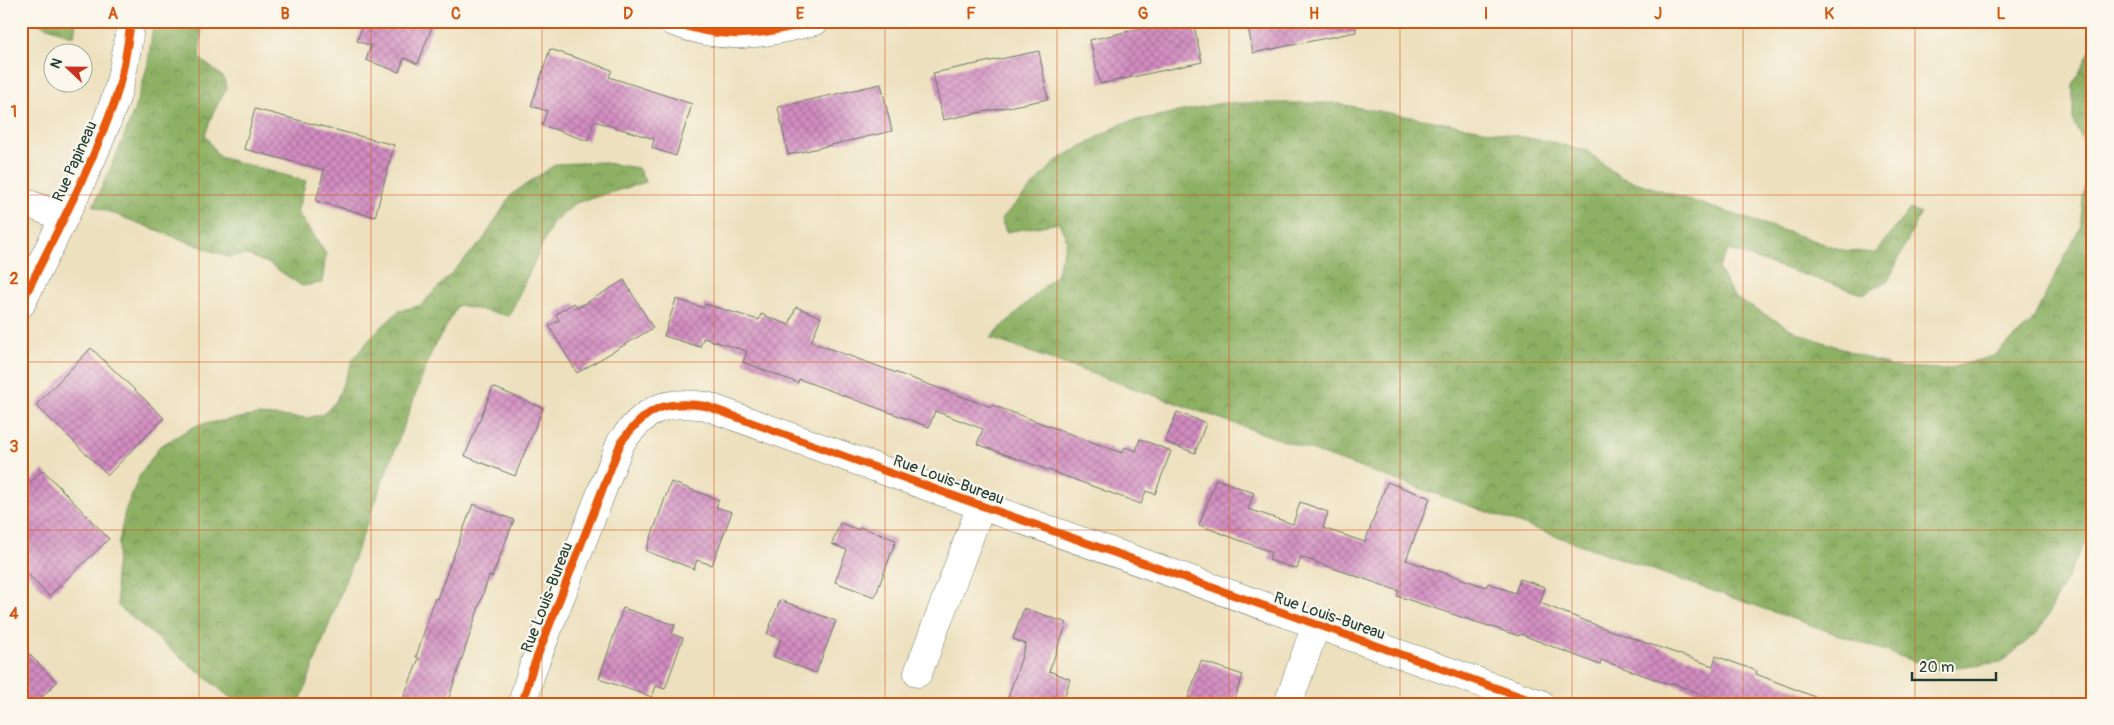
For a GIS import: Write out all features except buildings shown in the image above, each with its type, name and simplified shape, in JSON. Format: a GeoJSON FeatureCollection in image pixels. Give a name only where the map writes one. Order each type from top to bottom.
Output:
{"type":"FeatureCollection","features":[{"type":"Feature","properties":{"kind":"street","name":"Rue Papineau"},"geometry":{"type":"LineString","coordinates":[[21,304],[92,156],[114,102],[126,54],[131,21]]}},
{"type":"Feature","properties":{"kind":"street"},"geometry":{"type":"LineString","coordinates":[[671,21],[715,34],[746,35],[776,31],[815,21]]}},
{"type":"Feature","properties":{"kind":"street"},"geometry":{"type":"LineString","coordinates":[[21,201],[63,217]]}},
{"type":"Feature","properties":{"kind":"street","name":"Rue Louis-Bureau"},"geometry":{"type":"LineString","coordinates":[[522,704],[532,670],[621,442],[636,421],[656,408],[683,403],[706,406],[981,506],[1542,704]]}},
{"type":"Feature","properties":{"kind":"street","name":"Rue Louis-Bureau"},"geometry":{"type":"LineString","coordinates":[[918,673],[981,506]]}},
{"type":"Feature","properties":{"kind":"street","name":"Rue Louis-Bureau"},"geometry":{"type":"LineString","coordinates":[[1288,704],[1316,625]]}},
{"type":"Feature","properties":{"kind":"green space"},"geometry":{"type":"Polygon","coordinates":[[[32,21],[76,21],[74,37],[32,21]]]}},
{"type":"Feature","properties":{"kind":"green space"},"geometry":{"type":"Polygon","coordinates":[[[154,21],[178,21],[201,30],[199,58],[223,77],[227,88],[213,113],[205,135],[219,157],[306,181],[297,212],[326,254],[322,283],[302,286],[268,263],[247,255],[228,257],[93,206],[130,121],[142,85],[147,67],[154,21]]]}},
{"type":"Feature","properties":{"kind":"green space"},"geometry":{"type":"Polygon","coordinates":[[[2093,45],[2093,527],[2040,630],[2002,662],[1936,669],[990,338],[1056,275],[1067,240],[1059,223],[1006,232],[1001,219],[1057,160],[1123,123],[1222,103],[1333,103],[1551,142],[1587,151],[1620,177],[1843,250],[1875,253],[1910,209],[1921,213],[1888,281],[1863,294],[1728,250],[1718,268],[1734,297],[1798,333],[1893,367],[1947,369],[1993,356],[2031,323],[2080,228],[2088,150],[2073,121],[2073,85],[2093,45]]]}},
{"type":"Feature","properties":{"kind":"green space"},"geometry":{"type":"Polygon","coordinates":[[[599,162],[638,168],[646,182],[576,203],[553,222],[509,316],[458,305],[432,351],[299,704],[238,704],[118,606],[115,575],[125,511],[139,477],[160,446],[197,425],[258,415],[307,418],[324,414],[336,401],[353,359],[376,332],[399,311],[421,305],[483,240],[512,194],[556,164],[599,162]]]}},
{"type":"Feature","properties":{"kind":"cycle path"},"geometry":{"type":"LineString","coordinates":[[21,304],[70,205],[104,129],[120,83],[131,21]]}},
{"type":"Feature","properties":{"kind":"cycle path"},"geometry":{"type":"LineString","coordinates":[[671,21],[691,28],[726,34],[760,33],[815,21]]}},
{"type":"Feature","properties":{"kind":"cycle path"},"geometry":{"type":"LineString","coordinates":[[522,704],[532,670],[621,442],[630,430],[648,414],[657,409],[678,404],[706,406],[1541,704]]}}]}
